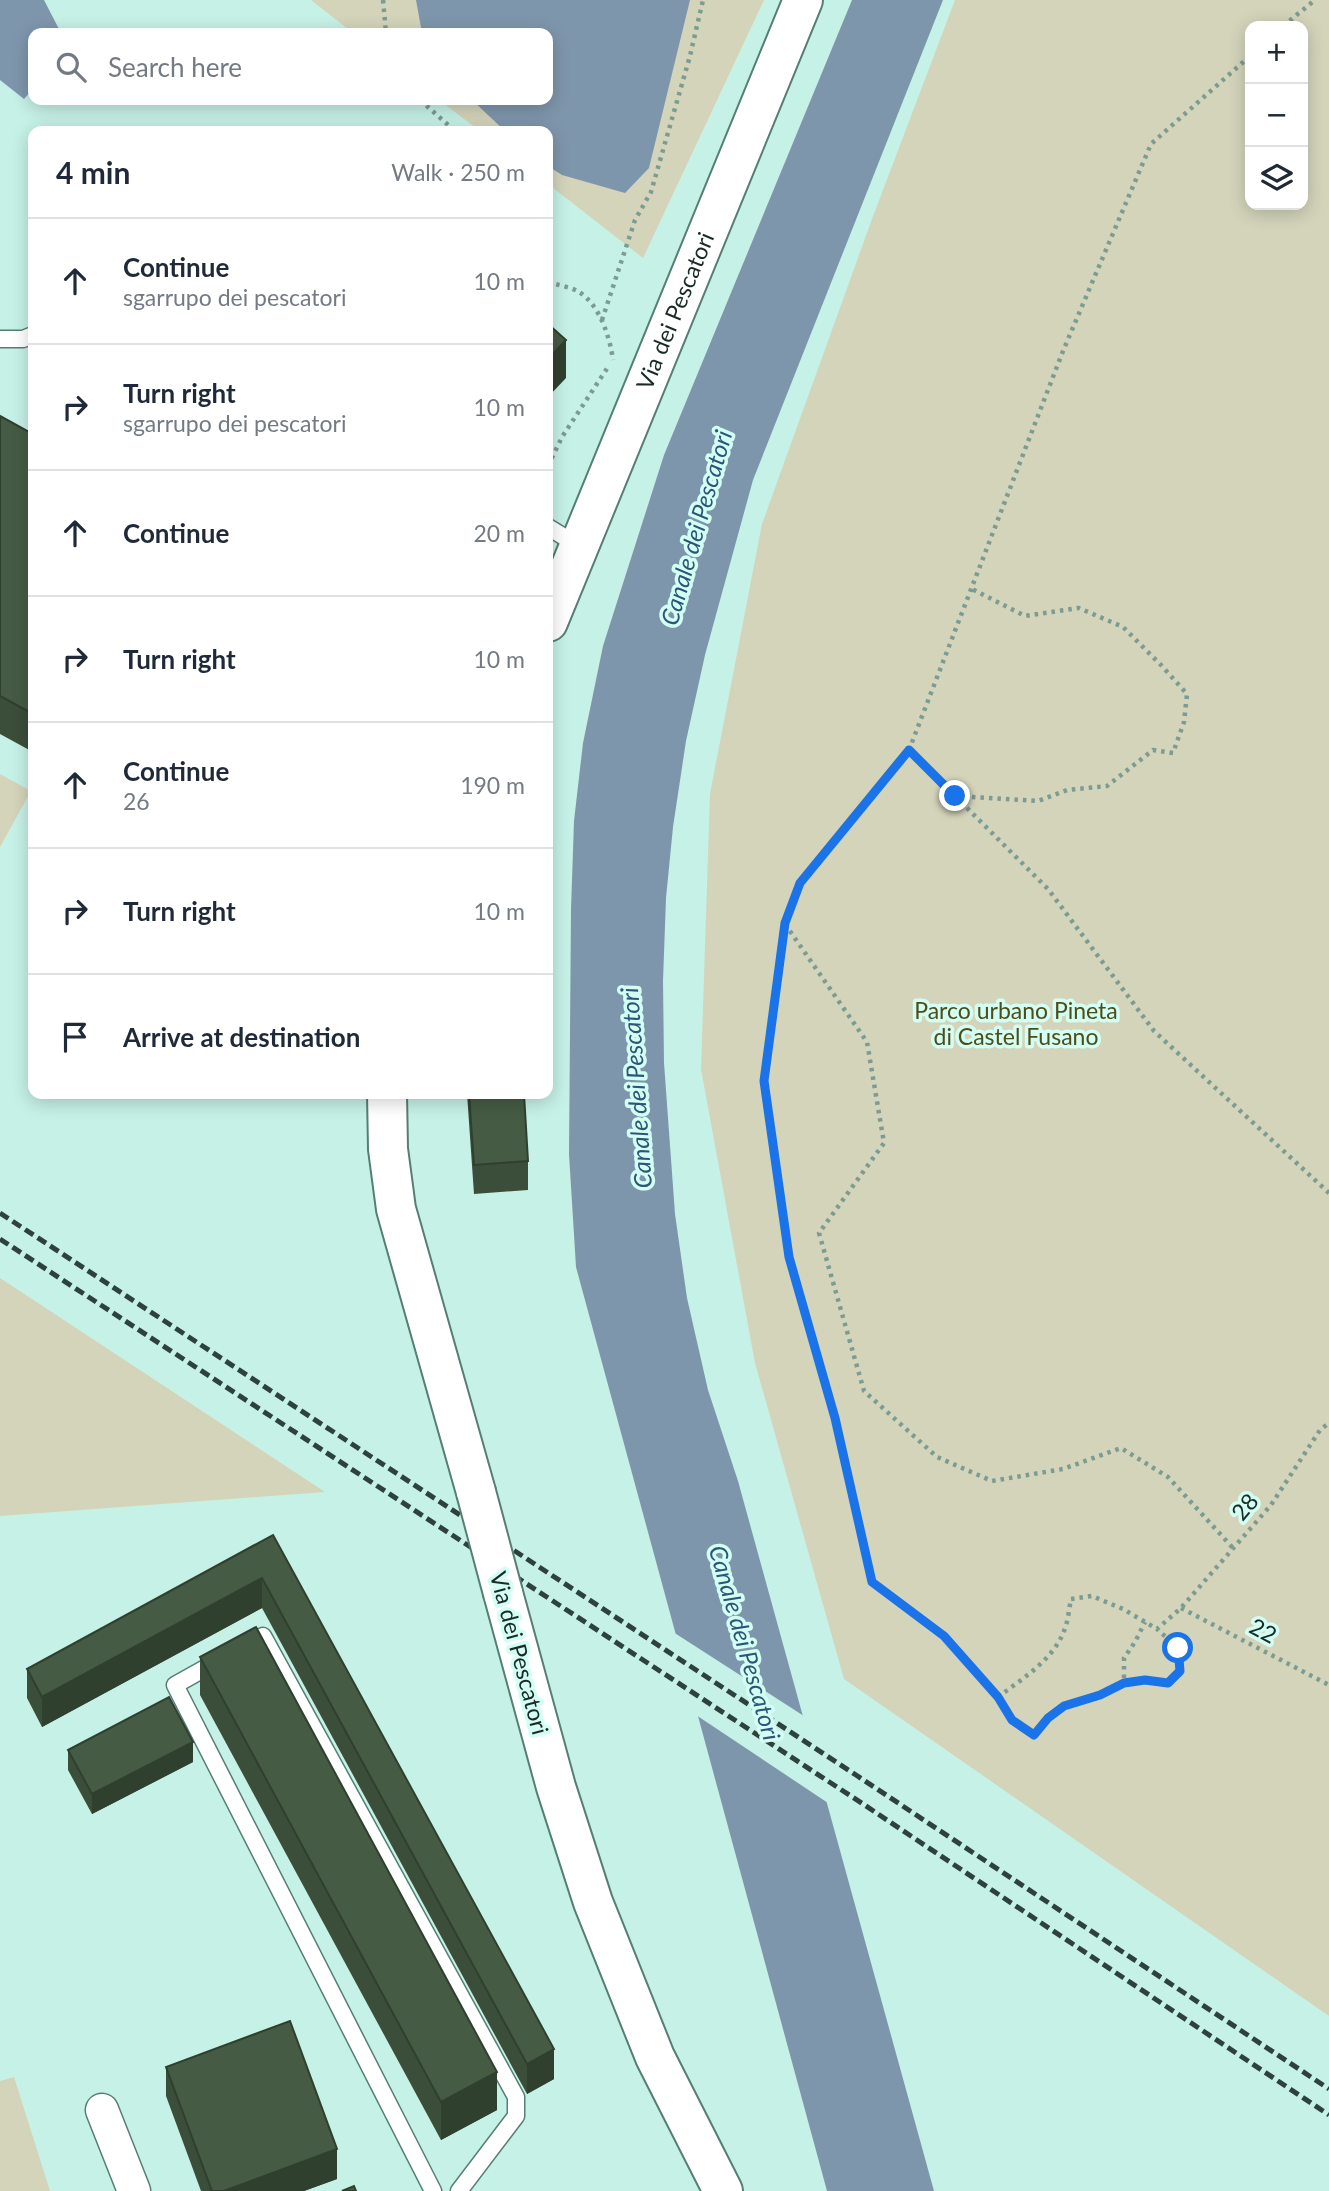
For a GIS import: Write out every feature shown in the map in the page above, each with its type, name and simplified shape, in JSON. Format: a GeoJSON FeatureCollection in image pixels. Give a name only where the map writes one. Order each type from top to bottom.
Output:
{"type":"FeatureCollection","features":[{"type":"Feature","properties":{"kind":"street","name":"Via dei Pescatori"},"geometry":{"type":"LineString","coordinates":[[553,594],[563,537],[803,0]]}},
{"type":"Feature","properties":{"kind":"street","name":"Via dei Pescatori"},"geometry":{"type":"LineString","coordinates":[[387,1099],[388,1149],[396,1209],[556,1787],[593,1902],[656,2057],[723,2191]]}},
{"type":"Feature","properties":{"kind":"street"},"geometry":{"type":"LineString","coordinates":[[102,2110],[134,2191]]}},
{"type":"Feature","properties":{"kind":"lane"},"geometry":{"type":"LineString","coordinates":[[0,339],[28,337]]}},
{"type":"Feature","properties":{"kind":"lane"},"geometry":{"type":"LineString","coordinates":[[433,2191],[175,1685],[263,1636],[516,2097],[516,2116],[459,2191]]}},
{"type":"Feature","properties":{"kind":"path"},"geometry":{"type":"LineString","coordinates":[[383,0],[386,28]]}},
{"type":"Feature","properties":{"kind":"path"},"geometry":{"type":"LineString","coordinates":[[601,320],[635,220],[651,192],[703,0]]}},
{"type":"Feature","properties":{"kind":"path"},"geometry":{"type":"LineString","coordinates":[[1289,21],[1315,0]]}},
{"type":"Feature","properties":{"kind":"path"},"geometry":{"type":"LineString","coordinates":[[998,1697],[1031,1673],[1049,1655],[1064,1632],[1071,1599],[1092,1596],[1124,1609],[1157,1629],[1178,1648],[1180,1671],[1168,1683],[1145,1680],[1124,1683],[1100,1695],[1064,1706],[1048,1718],[1034,1735],[1012,1720],[998,1697],[944,1636],[872,1582],[835,1418],[789,1257],[764,1081],[785,923],[800,883],[909,750],[1063,351],[1151,144],[1245,59]]}},
{"type":"Feature","properties":{"kind":"path"},"geometry":{"type":"LineString","coordinates":[[426,105],[449,126]]}},
{"type":"Feature","properties":{"kind":"path"},"geometry":{"type":"LineString","coordinates":[[553,284],[580,292],[597,311],[614,359],[562,437],[553,456]]}},
{"type":"Feature","properties":{"kind":"path"},"geometry":{"type":"LineString","coordinates":[[955,796],[1038,801],[1067,790],[1107,786],[1153,750],[1173,753],[1184,722],[1187,694],[1161,664],[1122,627],[1079,608],[1025,616],[972,589]]}},
{"type":"Feature","properties":{"kind":"path"},"geometry":{"type":"LineString","coordinates":[[909,750],[1048,889],[1154,1031],[1329,1194]]}},
{"type":"Feature","properties":{"kind":"path"},"geometry":{"type":"LineString","coordinates":[[785,923],[867,1042],[884,1143],[819,1233],[864,1391],[937,1457],[992,1481],[1063,1469],[1121,1448],[1168,1477],[1233,1548]]}},
{"type":"Feature","properties":{"kind":"path","name":"28"},"geometry":{"type":"LineString","coordinates":[[1157,1629],[1181,1608],[1271,1505],[1320,1430],[1329,1423]]}},
{"type":"Feature","properties":{"kind":"path","name":"22"},"geometry":{"type":"LineString","coordinates":[[1181,1608],[1329,1685]]}},
{"type":"Feature","properties":{"kind":"path"},"geometry":{"type":"LineString","coordinates":[[1124,1683],[1124,1658],[1145,1622]]}},
{"type":"Feature","properties":{"kind":"green space"},"geometry":{"type":"Polygon","coordinates":[[[311,0],[764,0],[643,258],[553,188],[553,126],[473,126],[446,105],[553,105],[553,28],[347,28],[311,0]]]}},
{"type":"Feature","properties":{"kind":"green space","name":"Parco urbano Pineta di Castel Fusano"},"geometry":{"type":"Polygon","coordinates":[[[955,0],[1329,0],[1329,2016],[844,1679],[755,1363],[701,1069],[710,794],[762,524],[872,219],[955,0]]]}},
{"type":"Feature","properties":{"kind":"green space"},"geometry":{"type":"Polygon","coordinates":[[[0,774],[28,789],[28,796],[0,847],[0,774]]]}},
{"type":"Feature","properties":{"kind":"green space"},"geometry":{"type":"Polygon","coordinates":[[[0,1278],[325,1492],[0,1516],[0,1278]]]}},
{"type":"Feature","properties":{"kind":"green space"},"geometry":{"type":"Polygon","coordinates":[[[14,2077],[50,2191],[0,2191],[0,2081],[14,2077]]]}},
{"type":"Feature","properties":{"kind":"water"},"geometry":{"type":"Polygon","coordinates":[[[0,0],[44,0],[58,28],[28,28],[28,95],[24,99],[0,80],[0,0]]]}},
{"type":"Feature","properties":{"kind":"water"},"geometry":{"type":"Polygon","coordinates":[[[416,0],[690,0],[649,168],[625,193],[562,175],[553,169],[553,126],[500,126],[477,105],[553,105],[553,28],[421,28],[416,0]]]}},
{"type":"Feature","properties":{"kind":"water","name":"Canale dei Pescatori"},"geometry":{"type":"Polygon","coordinates":[[[852,0],[943,0],[753,480],[705,655],[686,741],[673,827],[666,898],[664,1063],[675,1214],[687,1298],[708,1390],[738,1481],[934,2191],[827,2191],[576,1267],[569,1154],[574,821],[583,743],[603,646],[664,455],[852,0]]]}},
{"type":"Feature","properties":{"kind":"pier"},"geometry":{"type":"Polygon","coordinates":[[[670,1630],[807,1718],[831,1805],[693,1713],[670,1630]]]}},
{"type":"Feature","properties":{"kind":"building"},"geometry":{"type":"Polygon","coordinates":[[[553,328],[566,340],[553,354],[553,328]]]}},
{"type":"Feature","properties":{"kind":"building"},"geometry":{"type":"Polygon","coordinates":[[[0,416],[28,431],[28,711],[0,696],[0,416]]]}},
{"type":"Feature","properties":{"kind":"building"},"geometry":{"type":"Polygon","coordinates":[[[469,1099],[524,1099],[528,1161],[474,1165],[469,1099]]]}},
{"type":"Feature","properties":{"kind":"building"},"geometry":{"type":"Polygon","coordinates":[[[273,1535],[554,2049],[527,2064],[262,1578],[42,1697],[27,1669],[273,1535]]]}},
{"type":"Feature","properties":{"kind":"building"},"geometry":{"type":"Polygon","coordinates":[[[256,1627],[497,2072],[441,2102],[200,1657],[256,1627]]]}},
{"type":"Feature","properties":{"kind":"building"},"geometry":{"type":"Polygon","coordinates":[[[169,1697],[193,1742],[92,1794],[68,1750],[169,1697]]]}},
{"type":"Feature","properties":{"kind":"building"},"geometry":{"type":"Polygon","coordinates":[[[290,2021],[337,2149],[224,2191],[212,2191],[166,2067],[290,2021]]]}},
{"type":"Feature","properties":{"kind":"building"},"geometry":{"type":"Polygon","coordinates":[[[354,2186],[356,2191],[342,2191],[354,2186]]]}},
{"type":"Feature","properties":{"kind":"railway"},"geometry":{"type":"LineString","coordinates":[[0,1213],[1329,2089]]}},
{"type":"Feature","properties":{"kind":"railway"},"geometry":{"type":"LineString","coordinates":[[0,1239],[863,1804],[1329,2115]]}},
{"type":"Feature","properties":{"kind":"route"},"geometry":{"type":"LineString","coordinates":[[955,796],[909,750],[800,883],[785,923],[764,1081],[789,1257],[835,1418],[872,1582],[944,1636],[998,1697],[1012,1720],[1034,1735],[1048,1718],[1064,1706],[1100,1695],[1124,1683],[1145,1680],[1168,1683],[1180,1671],[1178,1648]]}}]}
